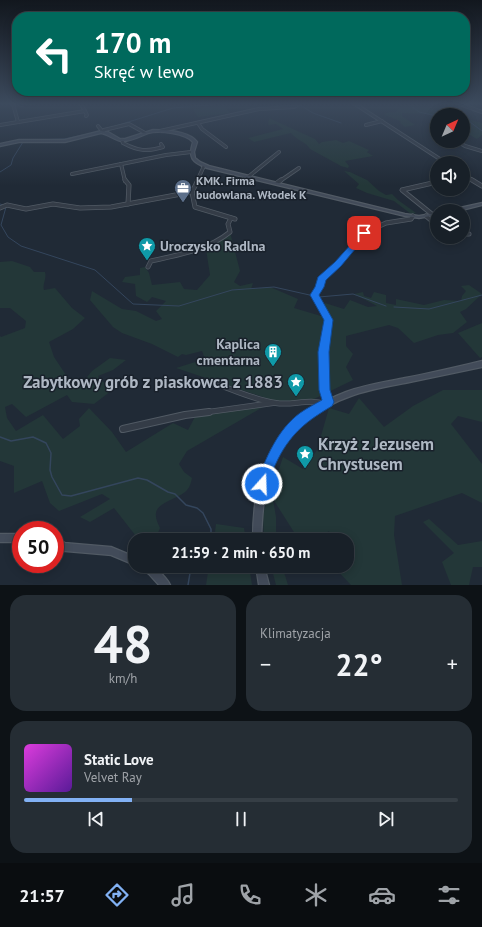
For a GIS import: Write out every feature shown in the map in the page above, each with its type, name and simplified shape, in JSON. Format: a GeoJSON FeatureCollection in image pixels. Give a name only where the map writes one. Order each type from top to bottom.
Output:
{"type":"FeatureCollection","features":[{"type":"Feature","properties":{"kind":"street"},"geometry":{"type":"LineString","coordinates":[[0,144],[22,141],[65,140],[97,131]]}},
{"type":"Feature","properties":{"kind":"street"},"geometry":{"type":"LineString","coordinates":[[105,131],[122,140],[122,143],[130,148],[145,152],[163,147],[161,144]]}},
{"type":"Feature","properties":{"kind":"street"},"geometry":{"type":"LineString","coordinates":[[122,140],[145,133],[158,131]]}},
{"type":"Feature","properties":{"kind":"street"},"geometry":{"type":"LineString","coordinates":[[161,131],[192,138],[195,142],[191,155],[204,166],[413,216],[430,216]]}},
{"type":"Feature","properties":{"kind":"street"},"geometry":{"type":"LineString","coordinates":[[204,131],[226,147]]}},
{"type":"Feature","properties":{"kind":"street"},"geometry":{"type":"LineString","coordinates":[[398,131],[435,156]]}},
{"type":"Feature","properties":{"kind":"street"},"geometry":{"type":"LineString","coordinates":[[470,147],[482,151]]}},
{"type":"Feature","properties":{"kind":"street"},"geometry":{"type":"LineString","coordinates":[[72,174],[166,155],[191,152]]}},
{"type":"Feature","properties":{"kind":"street"},"geometry":{"type":"LineString","coordinates":[[248,177],[279,152]]}},
{"type":"Feature","properties":{"kind":"street"},"geometry":{"type":"LineString","coordinates":[[121,164],[126,182],[129,185],[128,204]]}},
{"type":"Feature","properties":{"kind":"street"},"geometry":{"type":"LineString","coordinates":[[148,267],[151,261],[190,252],[219,240],[230,232],[228,224],[233,218],[195,207],[192,192],[204,166]]}},
{"type":"Feature","properties":{"kind":"street"},"geometry":{"type":"LineString","coordinates":[[277,183],[298,168]]}},
{"type":"Feature","properties":{"kind":"street"},"geometry":{"type":"LineString","coordinates":[[470,178],[482,186]]}},
{"type":"Feature","properties":{"kind":"street"},"geometry":{"type":"LineString","coordinates":[[430,184],[402,190],[430,211]]}},
{"type":"Feature","properties":{"kind":"street"},"geometry":{"type":"LineString","coordinates":[[0,208],[8,205],[26,209],[53,204],[80,208],[94,208],[128,204],[192,192]]}},
{"type":"Feature","properties":{"kind":"street"},"geometry":{"type":"LineString","coordinates":[[470,207],[482,204]]}},
{"type":"Feature","properties":{"kind":"street"},"geometry":{"type":"LineString","coordinates":[[326,403],[323,352],[328,320],[315,295],[320,287],[321,279],[338,264],[364,233],[386,223],[411,219],[413,216]]}},
{"type":"Feature","properties":{"kind":"street"},"geometry":{"type":"LineString","coordinates":[[426,216],[430,219]]}},
{"type":"Feature","properties":{"kind":"street"},"geometry":{"type":"LineString","coordinates":[[257,533],[260,496],[266,472],[273,456],[282,440],[297,423],[312,411],[326,403],[366,389],[482,364]]}},
{"type":"Feature","properties":{"kind":"street"},"geometry":{"type":"LineString","coordinates":[[217,384],[273,403]]}},
{"type":"Feature","properties":{"kind":"street"},"geometry":{"type":"LineString","coordinates":[[123,429],[185,415],[273,403],[306,403],[316,400],[326,403]]}},
{"type":"Feature","properties":{"kind":"street"},"geometry":{"type":"LineString","coordinates":[[0,538],[12,538]]}},
{"type":"Feature","properties":{"kind":"street"},"geometry":{"type":"LineString","coordinates":[[64,547],[111,551],[128,558]]}},
{"type":"Feature","properties":{"kind":"street"},"geometry":{"type":"LineString","coordinates":[[154,573],[165,585]]}},
{"type":"Feature","properties":{"kind":"street"},"geometry":{"type":"LineString","coordinates":[[261,573],[264,585]]}},
{"type":"Feature","properties":{"kind":"green space"},"geometry":{"type":"Polygon","coordinates":[[[274,131],[298,131],[315,139],[319,144],[322,142],[336,140],[343,143],[349,141],[369,150],[367,152],[373,156],[345,161],[349,166],[348,168],[341,166],[310,149],[306,144],[291,133],[254,142],[248,138],[274,131]]]}},
{"type":"Feature","properties":{"kind":"green space"},"geometry":{"type":"Polygon","coordinates":[[[470,131],[482,131],[482,135],[477,139],[470,135],[470,131]]]}},
{"type":"Feature","properties":{"kind":"green space"},"geometry":{"type":"Polygon","coordinates":[[[344,171],[350,172],[367,180],[386,195],[392,194],[416,213],[411,214],[394,201],[356,188],[359,184],[344,171]]]}},
{"type":"Feature","properties":{"kind":"green space"},"geometry":{"type":"Polygon","coordinates":[[[230,232],[240,271],[234,282],[240,286],[253,283],[251,289],[270,287],[298,299],[294,308],[321,316],[325,303],[344,309],[350,300],[368,307],[377,306],[354,294],[363,292],[364,296],[371,298],[374,292],[386,295],[386,303],[396,305],[396,299],[424,305],[444,300],[461,301],[462,296],[466,291],[461,286],[469,285],[482,294],[466,309],[460,312],[467,322],[453,333],[438,335],[414,343],[398,328],[389,325],[346,336],[346,346],[353,354],[346,367],[353,380],[310,401],[308,399],[303,402],[275,401],[176,368],[205,359],[202,351],[186,355],[182,354],[178,357],[152,344],[122,333],[113,327],[90,300],[92,291],[122,309],[136,311],[156,321],[162,319],[156,311],[166,301],[152,297],[147,302],[136,296],[135,284],[122,282],[125,277],[140,275],[140,268],[145,267],[149,273],[152,285],[180,282],[184,289],[197,290],[210,275],[206,249],[219,242],[230,232]]]}},
{"type":"Feature","properties":{"kind":"green space"},"geometry":{"type":"Polygon","coordinates":[[[12,261],[30,267],[34,272],[45,272],[44,290],[55,288],[72,308],[85,318],[73,329],[49,342],[54,357],[72,384],[83,382],[92,371],[110,358],[126,360],[113,370],[98,376],[111,391],[94,404],[72,402],[67,395],[26,417],[12,404],[5,407],[7,418],[16,431],[43,415],[63,439],[80,426],[79,419],[89,408],[112,432],[126,452],[173,423],[188,430],[197,413],[263,407],[187,451],[179,464],[184,472],[192,478],[190,484],[184,493],[157,509],[156,517],[160,528],[158,533],[134,533],[114,508],[90,522],[80,517],[110,499],[102,494],[59,511],[50,503],[42,481],[14,493],[14,466],[0,461],[0,336],[1,337],[25,328],[26,321],[10,308],[0,308],[0,262],[12,261]]]}},
{"type":"Feature","properties":{"kind":"green space"},"geometry":{"type":"Polygon","coordinates":[[[482,323],[482,357],[480,358],[458,333],[482,323]]]}},
{"type":"Feature","properties":{"kind":"green space"},"geometry":{"type":"Polygon","coordinates":[[[443,390],[482,390],[482,422],[458,416],[451,424],[482,464],[482,503],[462,493],[395,516],[394,535],[402,585],[351,585],[340,573],[354,573],[354,533],[329,533],[329,531],[327,533],[295,533],[273,499],[276,517],[276,533],[264,533],[263,515],[273,478],[273,494],[276,478],[283,457],[303,469],[324,441],[321,436],[329,408],[349,414],[359,398],[384,427],[413,406],[443,390]]]}},
{"type":"Feature","properties":{"kind":"green space"},"geometry":{"type":"Polygon","coordinates":[[[429,519],[458,545],[482,541],[482,567],[473,567],[469,585],[451,585],[442,562],[454,553],[423,522],[429,519]]]}},
{"type":"Feature","properties":{"kind":"green space"},"geometry":{"type":"Polygon","coordinates":[[[216,524],[244,528],[245,533],[215,533],[216,524]]]}},
{"type":"Feature","properties":{"kind":"green space"},"geometry":{"type":"Polygon","coordinates":[[[208,573],[250,573],[252,585],[206,585],[208,573]]]}},
{"type":"Feature","properties":{"kind":"green space"},"geometry":{"type":"Polygon","coordinates":[[[273,573],[284,573],[288,585],[276,585],[273,573]]]}},
{"type":"Feature","properties":{"kind":"waterway"},"geometry":{"type":"LineString","coordinates":[[90,134],[99,131]]}},
{"type":"Feature","properties":{"kind":"waterway"},"geometry":{"type":"LineString","coordinates":[[25,140],[64,139],[83,135]]}},
{"type":"Feature","properties":{"kind":"waterway"},"geometry":{"type":"LineString","coordinates":[[0,172],[11,165],[13,158],[23,142]]}},
{"type":"Feature","properties":{"kind":"waterway"},"geometry":{"type":"LineString","coordinates":[[6,207],[1,225],[8,237],[21,246],[95,270],[133,304],[179,306],[232,290],[274,287],[314,296]]}},
{"type":"Feature","properties":{"kind":"waterway"},"geometry":{"type":"LineString","coordinates":[[319,297],[353,294],[386,306]]}},
{"type":"Feature","properties":{"kind":"waterway"},"geometry":{"type":"LineString","coordinates":[[394,307],[429,309],[482,295]]}},
{"type":"Feature","properties":{"kind":"waterway"},"geometry":{"type":"LineString","coordinates":[[0,437],[11,441],[33,437],[46,443],[51,453],[50,470],[52,477],[62,495],[71,496],[138,478],[147,480],[168,492],[175,494],[186,505],[197,508],[203,513],[211,529],[211,533]]}},
{"type":"Feature","properties":{"kind":"waterway"},"geometry":{"type":"LineString","coordinates":[[188,585],[190,573]]}},
{"type":"Feature","properties":{"kind":"place","name":"KMK. Firma budowlana. Włodek K"},"geometry":{"type":"Point","coordinates":[183,203]}},
{"type":"Feature","properties":{"kind":"place","name":"Uroczysko Radlna"},"geometry":{"type":"Point","coordinates":[147,261]}},
{"type":"Feature","properties":{"kind":"place","name":"Kaplica cmentarna"},"geometry":{"type":"Point","coordinates":[273,367]}},
{"type":"Feature","properties":{"kind":"place","name":"Zabytkowy grób z piaskowca z 1883"},"geometry":{"type":"Point","coordinates":[296,397]}},
{"type":"Feature","properties":{"kind":"place","name":"Krzyż z Jezusem Chrystusem"},"geometry":{"type":"Point","coordinates":[305,469]}},
{"type":"Feature","properties":{"kind":"route"},"geometry":{"type":"LineString","coordinates":[[262,484],[273,456],[282,440],[304,417],[316,408],[328,402],[325,390],[323,352],[328,320],[315,295],[320,287],[321,279],[338,264],[364,233]]}}]}
